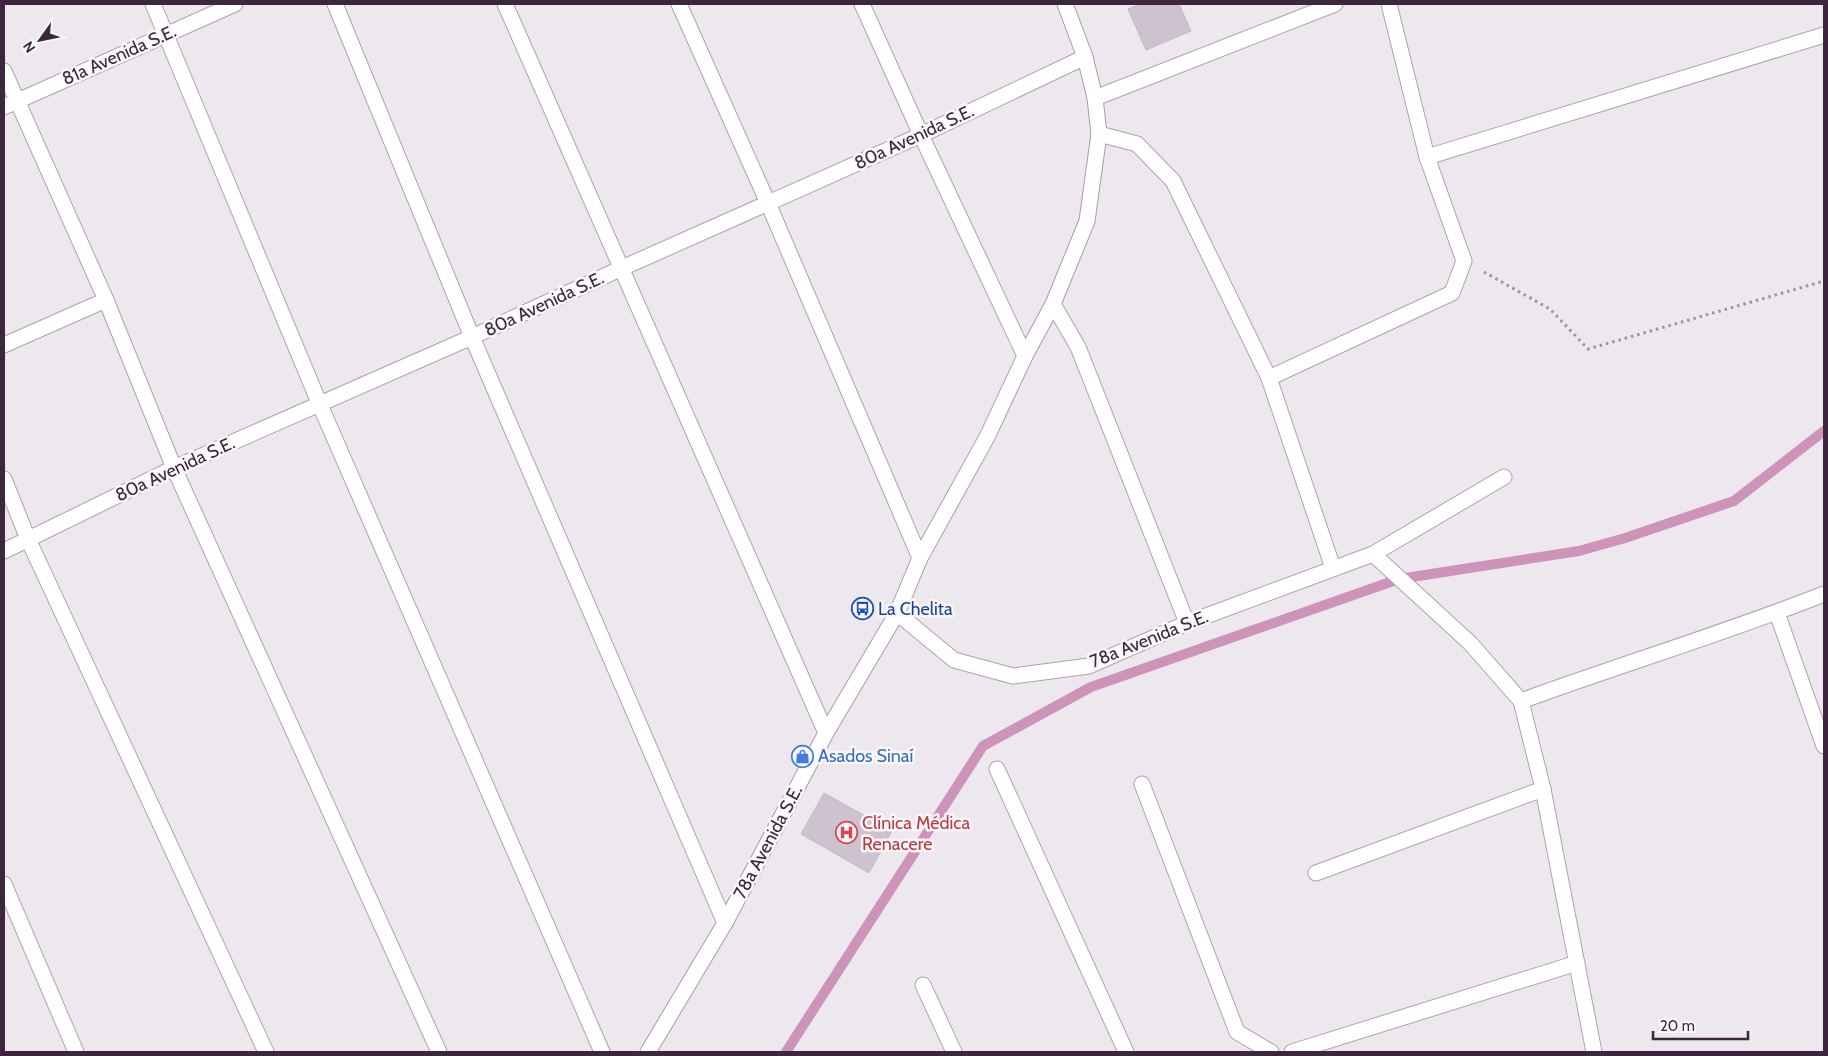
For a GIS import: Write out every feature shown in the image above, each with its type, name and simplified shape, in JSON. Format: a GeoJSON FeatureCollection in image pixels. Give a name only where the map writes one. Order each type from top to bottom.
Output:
{"type":"FeatureCollection","features":[{"type":"Feature","properties":{"kind":"street"},"geometry":{"type":"LineString","coordinates":[[153,4],[320,405],[602,1052]]}},
{"type":"Feature","properties":{"kind":"street","name":"81a Avenida S.E."},"geometry":{"type":"LineString","coordinates":[[10,104],[235,4]]}},
{"type":"Feature","properties":{"kind":"street"},"geometry":{"type":"LineString","coordinates":[[335,4],[472,338],[726,923]]}},
{"type":"Feature","properties":{"kind":"street"},"geometry":{"type":"LineString","coordinates":[[505,4],[826,733]]}},
{"type":"Feature","properties":{"kind":"street"},"geometry":{"type":"LineString","coordinates":[[679,4],[768,203],[920,558]]}},
{"type":"Feature","properties":{"kind":"street"},"geometry":{"type":"LineString","coordinates":[[862,4],[921,135],[1025,356]]}},
{"type":"Feature","properties":{"kind":"street"},"geometry":{"type":"LineString","coordinates":[[897,614],[920,558],[987,437],[1025,356],[1053,304],[1087,221],[1099,134],[1095,98],[1085,57],[1065,4]]}},
{"type":"Feature","properties":{"kind":"street"},"geometry":{"type":"LineString","coordinates":[[1095,98],[1336,4]]}},
{"type":"Feature","properties":{"kind":"street"},"geometry":{"type":"LineString","coordinates":[[1269,378],[1452,293],[1464,261],[1427,157],[1390,4]]}},
{"type":"Feature","properties":{"kind":"street"},"geometry":{"type":"LineString","coordinates":[[1427,157],[1824,35]]}},
{"type":"Feature","properties":{"kind":"street","name":"80a Avenida S.E."},"geometry":{"type":"LineString","coordinates":[[4,551],[174,468],[472,338],[622,268],[921,135],[1085,57]]}},
{"type":"Feature","properties":{"kind":"street"},"geometry":{"type":"LineString","coordinates":[[4,71],[10,104],[106,300],[174,468],[439,1052]]}},
{"type":"Feature","properties":{"kind":"street"},"geometry":{"type":"LineString","coordinates":[[1099,134],[1137,144],[1173,181],[1269,378],[1333,568]]}},
{"type":"Feature","properties":{"kind":"street"},"geometry":{"type":"LineString","coordinates":[[4,345],[106,300]]}},
{"type":"Feature","properties":{"kind":"street"},"geometry":{"type":"LineString","coordinates":[[1053,304],[1078,347],[1187,623]]}},
{"type":"Feature","properties":{"kind":"street","name":"78a Avenida S.E."},"geometry":{"type":"LineString","coordinates":[[648,1052],[726,923],[826,733],[897,614],[954,660],[1013,676],[1089,666],[1187,623],[1373,554],[1504,477]]}},
{"type":"Feature","properties":{"kind":"street"},"geometry":{"type":"LineString","coordinates":[[4,479],[28,539],[266,1052]]}},
{"type":"Feature","properties":{"kind":"street"},"geometry":{"type":"LineString","coordinates":[[1373,554],[1470,643],[1521,700],[1543,789],[1594,1052]]}},
{"type":"Feature","properties":{"kind":"street"},"geometry":{"type":"LineString","coordinates":[[1521,700],[1777,613],[1824,594]]}},
{"type":"Feature","properties":{"kind":"street"},"geometry":{"type":"LineString","coordinates":[[1777,613],[1824,746]]}},
{"type":"Feature","properties":{"kind":"street"},"geometry":{"type":"LineString","coordinates":[[997,769],[1126,1052]]}},
{"type":"Feature","properties":{"kind":"street"},"geometry":{"type":"LineString","coordinates":[[1142,784],[1237,1032],[1271,1052]]}},
{"type":"Feature","properties":{"kind":"street"},"geometry":{"type":"LineString","coordinates":[[1316,873],[1543,789]]}},
{"type":"Feature","properties":{"kind":"street"},"geometry":{"type":"LineString","coordinates":[[5,888],[76,1052]]}},
{"type":"Feature","properties":{"kind":"street"},"geometry":{"type":"LineString","coordinates":[[1292,1052],[1577,963]]}},
{"type":"Feature","properties":{"kind":"street"},"geometry":{"type":"LineString","coordinates":[[924,985],[954,1052]]}},
{"type":"Feature","properties":{"kind":"path"},"geometry":{"type":"LineString","coordinates":[[1464,261],[1550,309],[1588,349],[1824,281]]}},
{"type":"Feature","properties":{"kind":"building"},"geometry":{"type":"Polygon","coordinates":[[[1141,4],[1179,4],[1191,31],[1146,50],[1128,9],[1141,4]]]}},
{"type":"Feature","properties":{"kind":"building","name":"Clínica Médica Renacere"},"geometry":{"type":"Polygon","coordinates":[[[824,793],[892,831],[869,873],[801,834],[824,793]]]}},
{"type":"Feature","properties":{"kind":"waterway"},"geometry":{"type":"LineString","coordinates":[[786,1052],[983,746],[1091,687],[1399,579],[1579,551],[1625,538],[1734,501],[1824,431]]}},
{"type":"Feature","properties":{"kind":"place","name":"La Chelita"},"geometry":{"type":"Point","coordinates":[862,609]}},
{"type":"Feature","properties":{"kind":"place","name":"Asados Sinaí"},"geometry":{"type":"Point","coordinates":[802,756]}},
{"type":"Feature","properties":{"kind":"place","name":"Clínica Médica Renacere"},"geometry":{"type":"Point","coordinates":[846,833]}}]}
